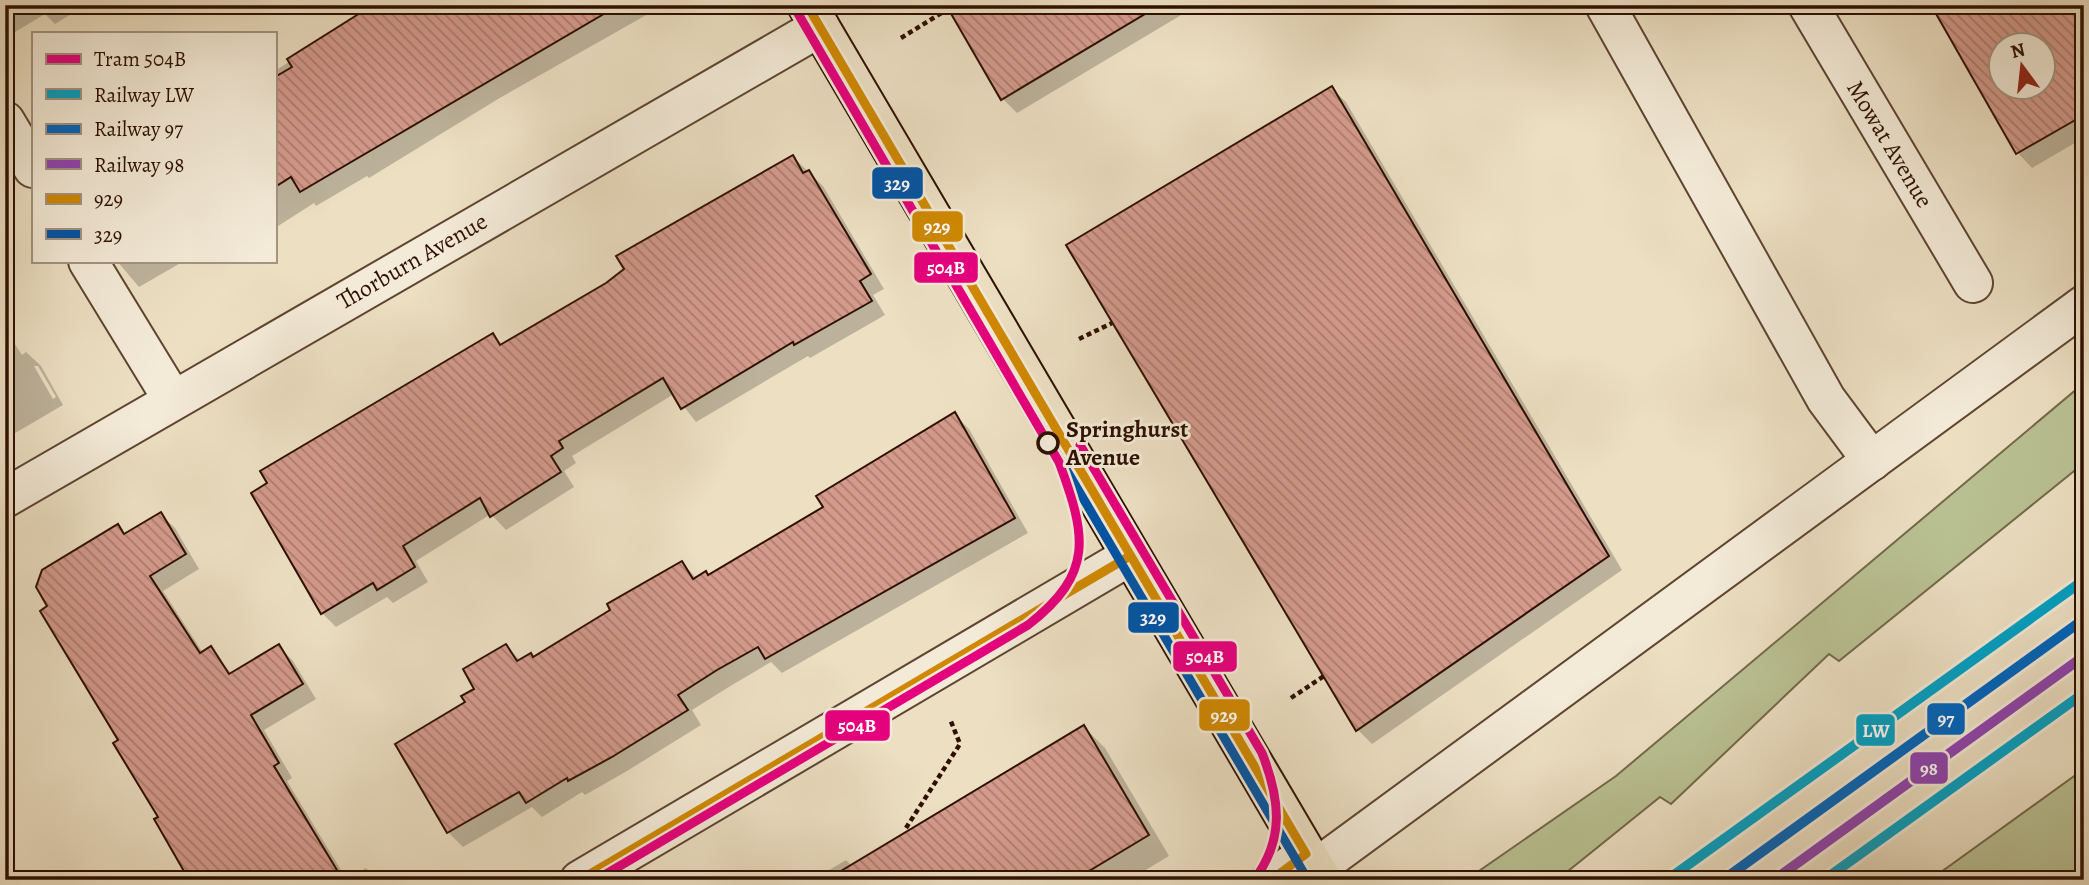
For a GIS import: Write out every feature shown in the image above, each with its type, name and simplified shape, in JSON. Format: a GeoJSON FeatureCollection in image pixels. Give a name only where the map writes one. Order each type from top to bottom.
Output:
{"type":"FeatureCollection","features":[{"type":"Feature","properties":{"kind":"main road"},"geometry":{"type":"LineString","coordinates":[[813,16],[1314,867]]}},
{"type":"Feature","properties":{"kind":"street"},"geometry":{"type":"LineString","coordinates":[[1605,5],[1826,399],[1871,461]]}},
{"type":"Feature","properties":{"kind":"street","name":"Mowat Avenue"},"geometry":{"type":"LineString","coordinates":[[1808,5],[1973,283]]}},
{"type":"Feature","properties":{"kind":"street","name":"Thorburn Avenue"},"geometry":{"type":"LineString","coordinates":[[5,498],[813,16]]}},
{"type":"Feature","properties":{"kind":"street"},"geometry":{"type":"LineString","coordinates":[[5,121],[32,167]]}},
{"type":"Feature","properties":{"kind":"street"},"geometry":{"type":"LineString","coordinates":[[89,262],[173,400]]}},
{"type":"Feature","properties":{"kind":"street"},"geometry":{"type":"LineString","coordinates":[[1271,880],[1314,867],[2084,305]]}},
{"type":"Feature","properties":{"kind":"street"},"geometry":{"type":"LineString","coordinates":[[580,880],[1130,556]]}},
{"type":"Feature","properties":{"kind":"path"},"geometry":{"type":"LineString","coordinates":[[1864,14],[1878,5]]}},
{"type":"Feature","properties":{"kind":"path"},"geometry":{"type":"LineString","coordinates":[[901,38],[948,9]]}},
{"type":"Feature","properties":{"kind":"path"},"geometry":{"type":"LineString","coordinates":[[1079,340],[1112,323]]}},
{"type":"Feature","properties":{"kind":"path"},"geometry":{"type":"LineString","coordinates":[[1291,698],[1324,676]]}},
{"type":"Feature","properties":{"kind":"path"},"geometry":{"type":"LineString","coordinates":[[906,828],[960,744],[950,719]]}},
{"type":"Feature","properties":{"kind":"green space"},"geometry":{"type":"Polygon","coordinates":[[[2084,383],[2084,463],[1839,661],[1829,654],[1671,804],[1660,797],[1557,880],[1466,880],[1616,776],[2084,383]]]}},
{"type":"Feature","properties":{"kind":"green space"},"geometry":{"type":"Polygon","coordinates":[[[2084,769],[2084,865],[2064,880],[1930,880],[2084,769]]]}},
{"type":"Feature","properties":{"kind":"building"},"geometry":{"type":"Polygon","coordinates":[[[373,5],[619,5],[300,192],[291,177],[276,186],[276,76],[292,67],[287,59],[373,5]]]}},
{"type":"Feature","properties":{"kind":"building"},"geometry":{"type":"Polygon","coordinates":[[[946,5],[1160,5],[1001,100],[946,5]]]}},
{"type":"Feature","properties":{"kind":"building"},"geometry":{"type":"Polygon","coordinates":[[[1931,5],[2084,5],[2084,115],[2016,154],[1931,5]]]}},
{"type":"Feature","properties":{"kind":"building"},"geometry":{"type":"Polygon","coordinates":[[[1332,86],[1609,556],[1356,731],[1066,245],[1332,86]]]}},
{"type":"Feature","properties":{"kind":"building"},"geometry":{"type":"Polygon","coordinates":[[[793,155],[803,173],[809,170],[871,274],[860,281],[872,301],[794,345],[793,342],[681,409],[663,378],[559,441],[563,448],[551,456],[561,472],[490,517],[480,498],[403,546],[415,567],[377,590],[373,583],[321,614],[251,493],[267,483],[260,471],[493,333],[500,345],[606,283],[624,269],[616,256],[793,155]]]}},
{"type":"Feature","properties":{"kind":"building"},"geometry":{"type":"Polygon","coordinates":[[[955,412],[1015,518],[765,659],[758,647],[717,670],[678,695],[688,710],[612,757],[568,781],[567,778],[526,803],[519,792],[447,833],[395,744],[465,702],[461,696],[474,689],[463,669],[506,644],[517,661],[531,653],[533,657],[610,610],[607,604],[682,561],[693,579],[706,571],[708,575],[823,507],[816,496],[955,412]]]}},
{"type":"Feature","properties":{"kind":"building"},"geometry":{"type":"Polygon","coordinates":[[[161,512],[186,554],[150,576],[200,653],[211,646],[229,674],[279,644],[303,684],[251,715],[279,763],[274,766],[343,880],[189,880],[154,819],[158,817],[113,743],[118,740],[40,611],[47,606],[36,587],[42,570],[118,524],[124,534],[161,512]]]}},
{"type":"Feature","properties":{"kind":"building"},"geometry":{"type":"Polygon","coordinates":[[[1084,725],[1149,835],[1074,880],[826,880],[1084,725]]]}},
{"type":"Feature","properties":{"kind":"tram line","name":"504B"},"geometry":{"type":"LineString","coordinates":[[596,880],[1028,625],[1050,606],[1065,588],[1079,551],[1075,511],[1059,462],[793,5]]}},
{"type":"Feature","properties":{"kind":"tram line","name":"504B"},"geometry":{"type":"LineString","coordinates":[[1080,445],[1262,753],[1276,803],[1275,834],[1264,865],[1254,880]]}},
{"type":"Feature","properties":{"kind":"rail line","name":"LW"},"geometry":{"type":"LineString","coordinates":[[1667,880],[2084,580]]}},
{"type":"Feature","properties":{"kind":"rail line","name":"97"},"geometry":{"type":"LineString","coordinates":[[1723,880],[2084,619]]}},
{"type":"Feature","properties":{"kind":"rail line","name":"98"},"geometry":{"type":"LineString","coordinates":[[1774,880],[2084,656]]}},
{"type":"Feature","properties":{"kind":"rail line","name":"LW"},"geometry":{"type":"LineString","coordinates":[[1824,880],[2084,693]]}},
{"type":"Feature","properties":{"kind":"transit line","name":"929"},"geometry":{"type":"LineString","coordinates":[[807,5],[1306,854],[1271,880]]}},
{"type":"Feature","properties":{"kind":"transit line","name":"329"},"geometry":{"type":"LineString","coordinates":[[796,11],[1308,880]]}},
{"type":"Feature","properties":{"kind":"transit line","name":"929"},"geometry":{"type":"LineString","coordinates":[[580,880],[1130,556]]}},
{"type":"Feature","properties":{"kind":"place","name":"Springhurst Avenue"},"geometry":{"type":"Point","coordinates":[1048,443]}}]}
